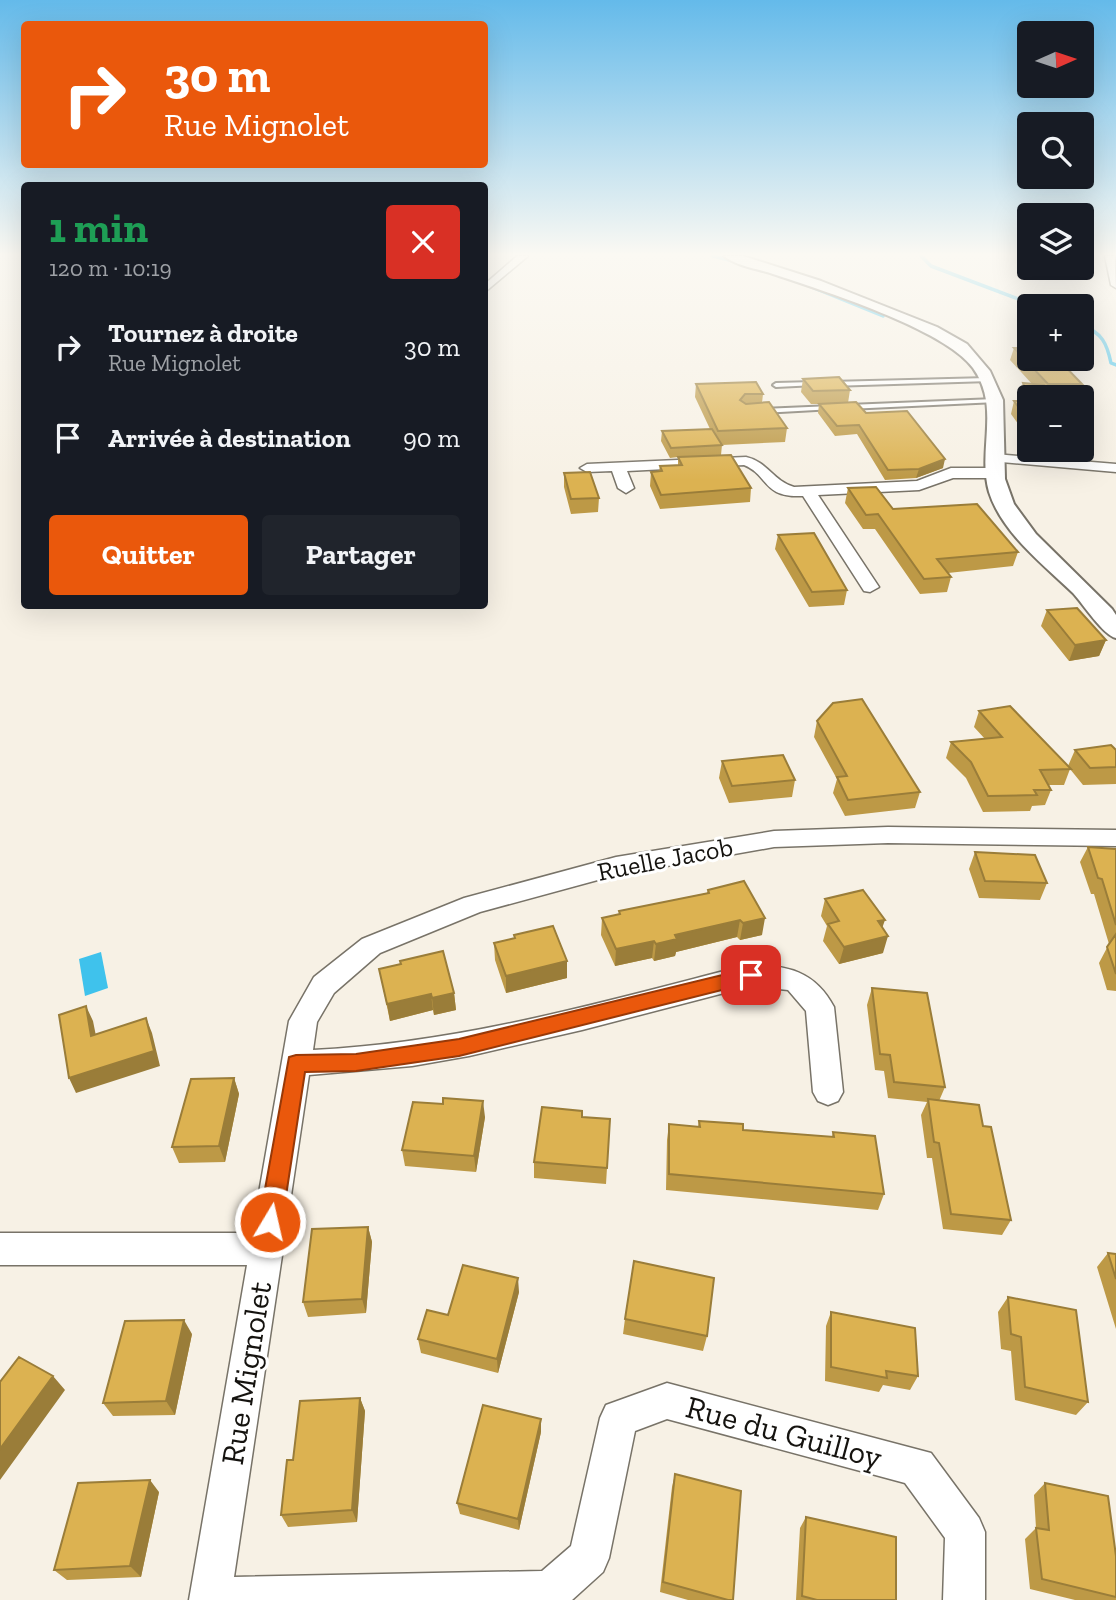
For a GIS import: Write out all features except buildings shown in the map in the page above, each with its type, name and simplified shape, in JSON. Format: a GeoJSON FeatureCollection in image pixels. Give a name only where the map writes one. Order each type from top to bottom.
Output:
{"type":"FeatureCollection","features":[{"type":"Feature","properties":{"kind":"street"},"geometry":{"type":"LineString","coordinates":[[931,331],[960,346],[988,380],[995,401],[995,466],[1002,502],[1023,532],[1093,602],[1116,631]]}},
{"type":"Feature","properties":{"kind":"street"},"geometry":{"type":"LineString","coordinates":[[587,468],[746,461],[756,465],[774,486],[793,492],[919,485],[951,473],[995,466],[1116,468]]}},
{"type":"Feature","properties":{"kind":"street"},"geometry":{"type":"LineString","coordinates":[[618,467],[626,488]]}},
{"type":"Feature","properties":{"kind":"street"},"geometry":{"type":"LineString","coordinates":[[807,491],[870,586]]}},
{"type":"Feature","properties":{"kind":"street","name":"Ruelle Jacob"},"geometry":{"type":"LineString","coordinates":[[296,1063],[303,1021],[324,985],[371,946],[472,905],[616,866],[774,839],[888,835],[1116,838]]}},
{"type":"Feature","properties":{"kind":"street"},"geometry":{"type":"LineString","coordinates":[[296,1063],[356,1063],[459,1048],[751,975],[774,976],[796,981],[820,1007],[828,1092]]}},
{"type":"Feature","properties":{"kind":"street","name":"Rue Mignolet"},"geometry":{"type":"LineString","coordinates":[[210,1599],[296,1063]]}},
{"type":"Feature","properties":{"kind":"street"},"geometry":{"type":"LineString","coordinates":[[0,1249],[266,1249]]}},
{"type":"Feature","properties":{"kind":"street","name":"Rue du Guilloy"},"geometry":{"type":"LineString","coordinates":[[210,1599],[551,1592],[589,1558],[619,1418],[667,1401],[917,1467],[965,1532],[964,1600]]}},
{"type":"Feature","properties":{"kind":"lane"},"geometry":{"type":"LineString","coordinates":[[776,385],[988,380]]}},
{"type":"Feature","properties":{"kind":"lane"},"geometry":{"type":"LineString","coordinates":[[744,412],[995,401]]}},
{"type":"Feature","properties":{"kind":"water"},"geometry":{"type":"Polygon","coordinates":[[[101,952],[108,988],[85,996],[79,959],[101,952]]]}},
{"type":"Feature","properties":{"kind":"waterway"},"geometry":{"type":"LineString","coordinates":[[1094,332],[1099,335],[1108,350],[1111,363],[1116,365]]}},
{"type":"Feature","properties":{"kind":"route"},"geometry":{"type":"LineString","coordinates":[[270,1222],[296,1063],[356,1063],[459,1048],[751,975]]}}]}
